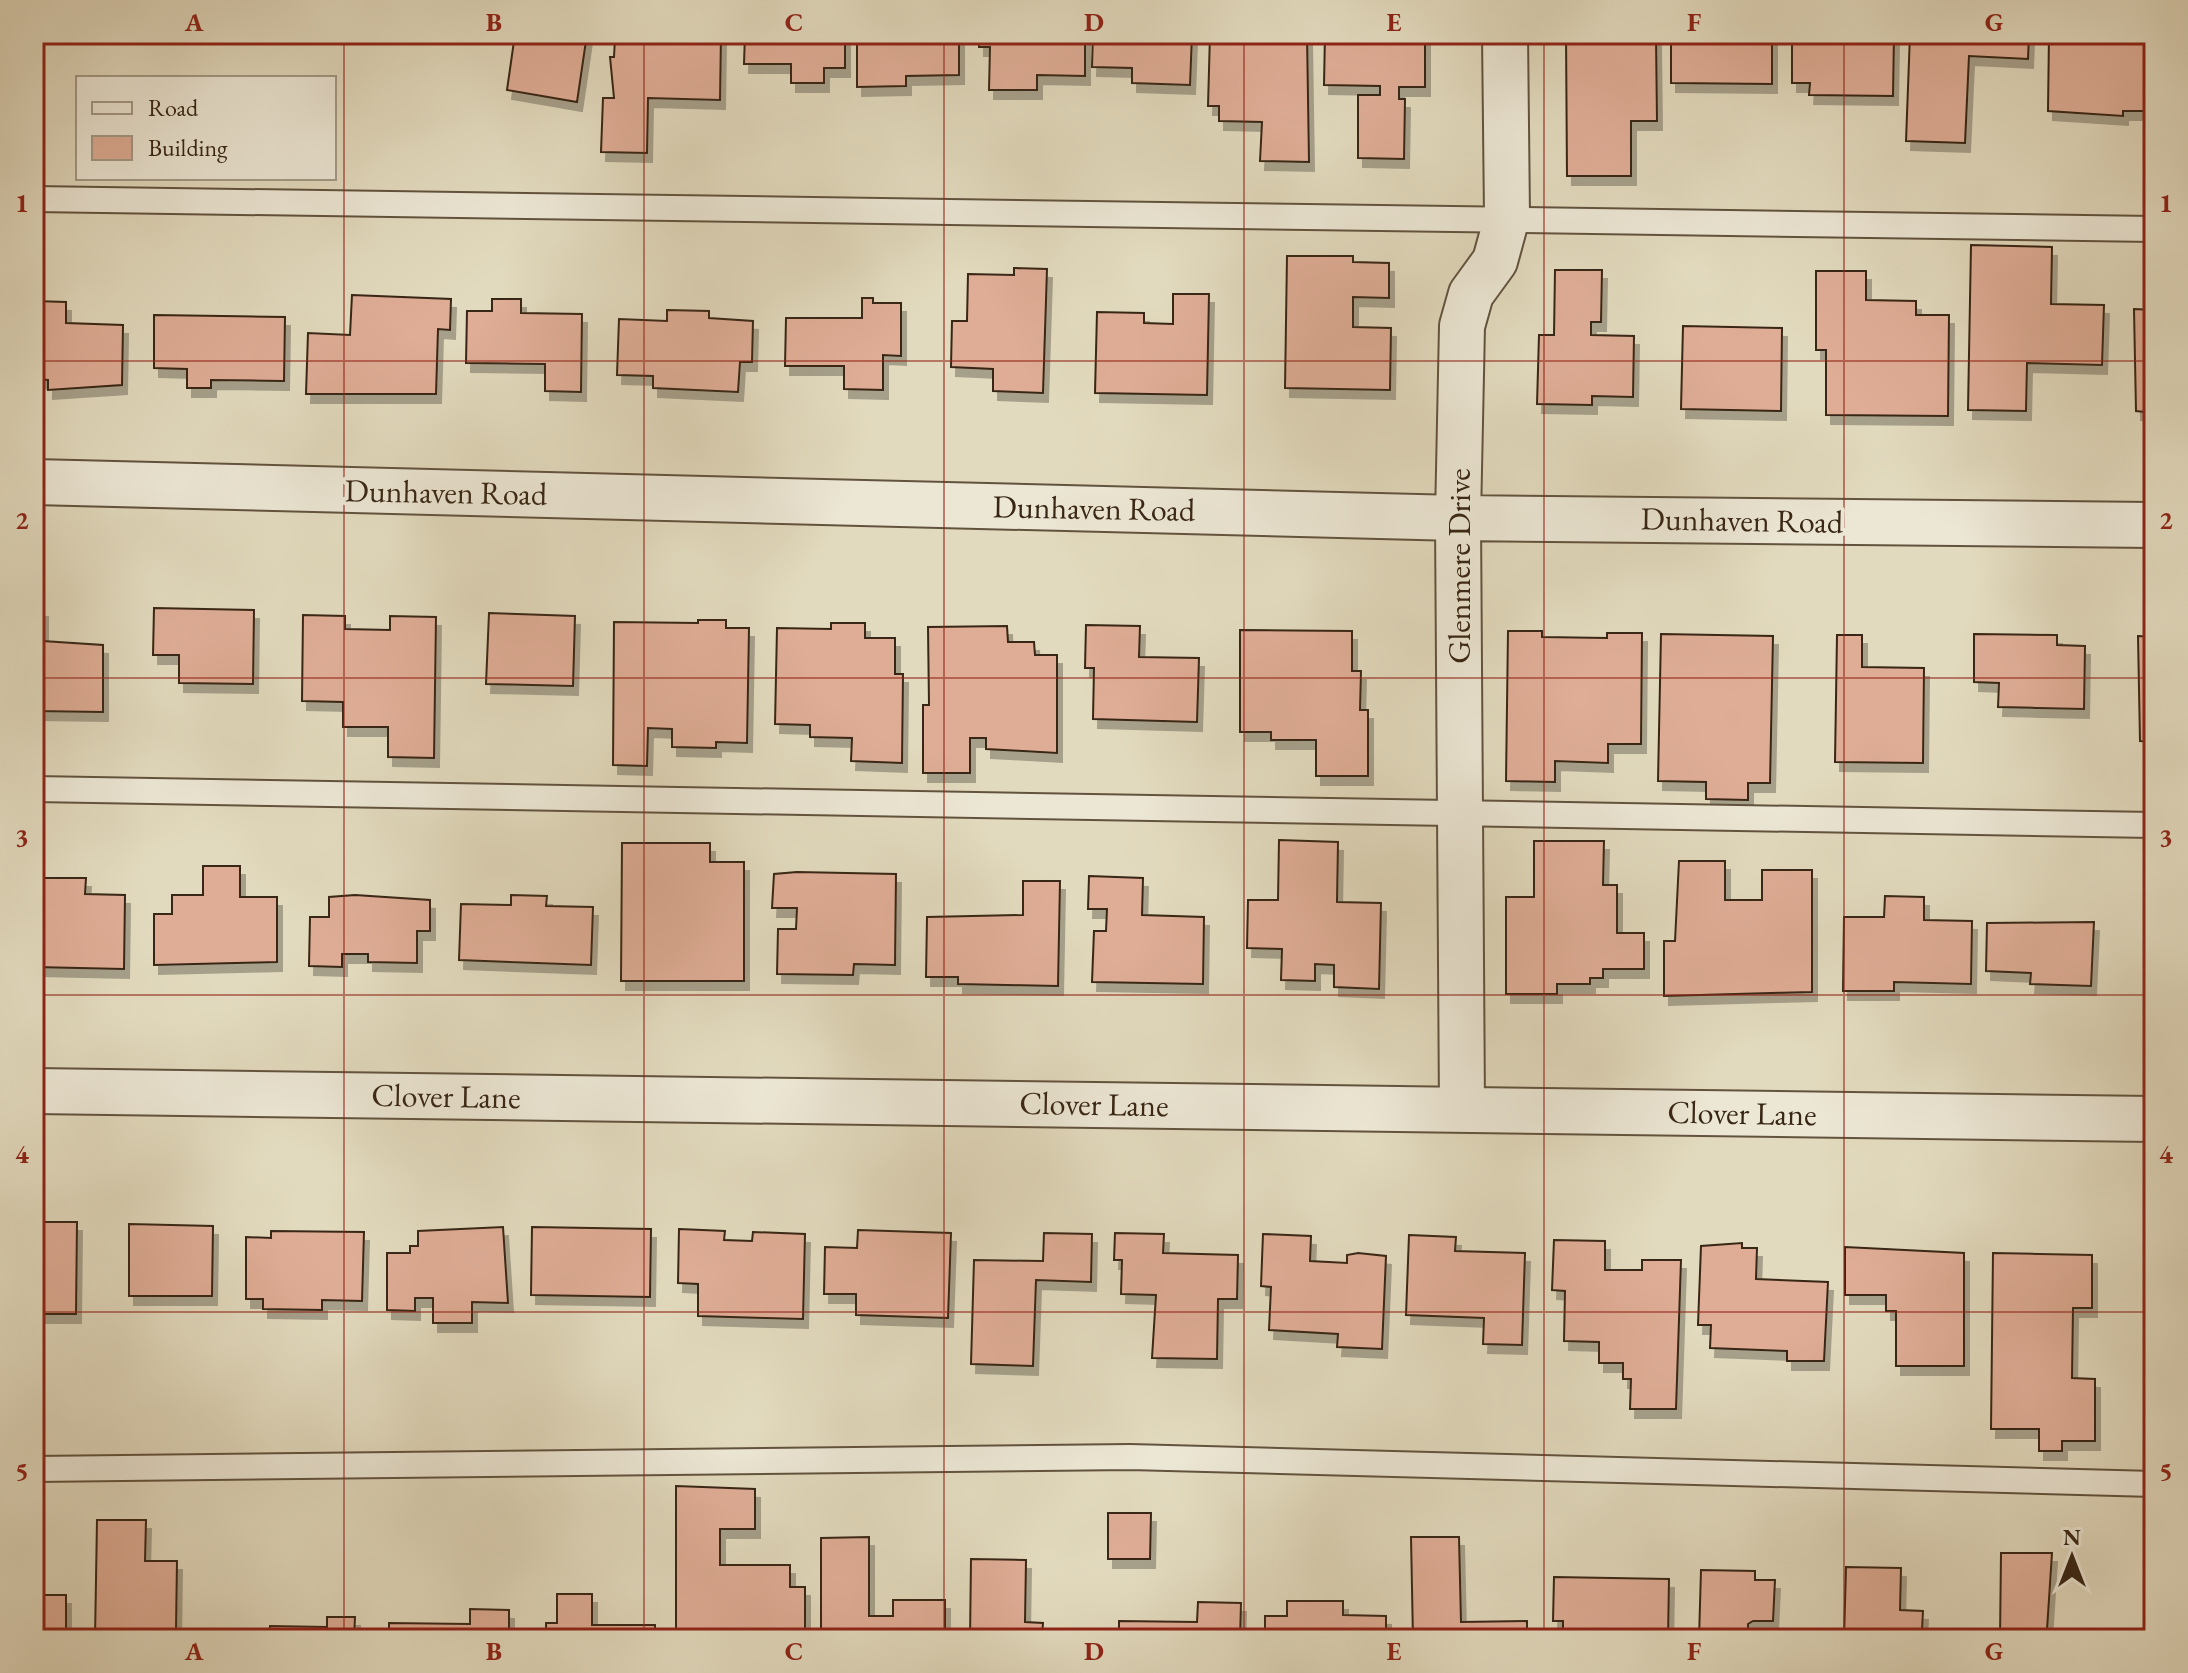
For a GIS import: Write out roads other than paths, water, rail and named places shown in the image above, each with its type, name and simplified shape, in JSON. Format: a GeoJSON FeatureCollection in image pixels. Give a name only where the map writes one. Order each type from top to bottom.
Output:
{"type":"FeatureCollection","features":[{"type":"Feature","properties":{"kind":"street","name":"Glenmere Drive"},"geometry":{"type":"LineString","coordinates":[[1462,1109],[1458,518],[1462,326],[1471,294],[1495,261],[1507,217],[1505,34]]}},
{"type":"Feature","properties":{"kind":"street","name":"Dunhaven Road"},"geometry":{"type":"LineString","coordinates":[[34,482],[1458,518],[2154,525]]}},
{"type":"Feature","properties":{"kind":"street","name":"Clover Lane"},"geometry":{"type":"LineString","coordinates":[[34,1091],[2154,1119]]}},
{"type":"Feature","properties":{"kind":"lane"},"geometry":{"type":"LineString","coordinates":[[34,199],[1507,217],[2154,229]]}},
{"type":"Feature","properties":{"kind":"lane"},"geometry":{"type":"LineString","coordinates":[[34,789],[2154,825]]}},
{"type":"Feature","properties":{"kind":"lane"},"geometry":{"type":"LineString","coordinates":[[34,1469],[1130,1457],[2154,1484]]}}]}
